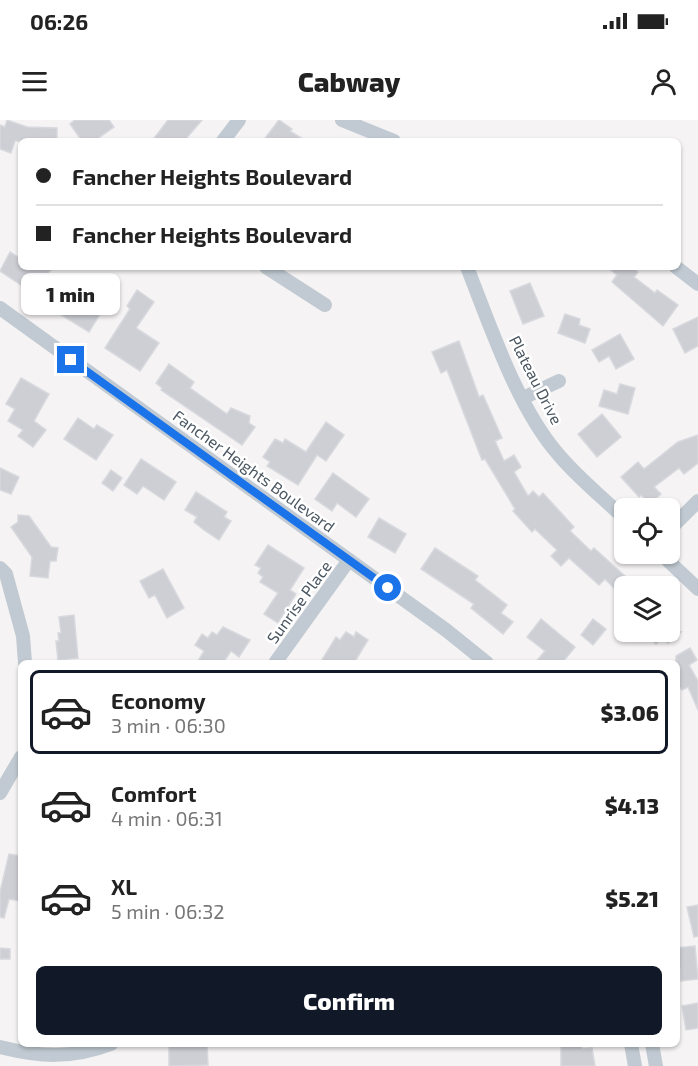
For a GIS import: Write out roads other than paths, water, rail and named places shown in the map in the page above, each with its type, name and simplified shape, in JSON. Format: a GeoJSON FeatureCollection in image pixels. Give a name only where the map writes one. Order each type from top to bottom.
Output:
{"type":"FeatureCollection","features":[{"type":"Feature","properties":{"kind":"street"},"geometry":{"type":"LineString","coordinates":[[225,138],[240,120]]}},
{"type":"Feature","properties":{"kind":"street"},"geometry":{"type":"LineString","coordinates":[[342,120],[387,138]]}},
{"type":"Feature","properties":{"kind":"street"},"geometry":{"type":"LineString","coordinates":[[271,270],[325,305]]}},
{"type":"Feature","properties":{"kind":"street","name":"Plateau Drive"},"geometry":{"type":"LineString","coordinates":[[468,270],[523,398],[557,453],[614,508]]}},
{"type":"Feature","properties":{"kind":"street"},"geometry":{"type":"LineString","coordinates":[[680,270],[698,284]]}},
{"type":"Feature","properties":{"kind":"street","name":"Fancher Heights Boulevard"},"geometry":{"type":"LineString","coordinates":[[0,308],[349,560],[483,660]]}},
{"type":"Feature","properties":{"kind":"street"},"geometry":{"type":"LineString","coordinates":[[523,398],[559,381]]}},
{"type":"Feature","properties":{"kind":"street"},"geometry":{"type":"LineString","coordinates":[[680,519],[698,501]]}},
{"type":"Feature","properties":{"kind":"street","name":"Sunrise Place"},"geometry":{"type":"LineString","coordinates":[[277,660],[349,560]]}},
{"type":"Feature","properties":{"kind":"street"},"geometry":{"type":"LineString","coordinates":[[672,564],[698,589]]}},
{"type":"Feature","properties":{"kind":"street"},"geometry":{"type":"LineString","coordinates":[[0,568],[6,574],[20,626],[25,660]]}},
{"type":"Feature","properties":{"kind":"street"},"geometry":{"type":"LineString","coordinates":[[0,793],[18,762]]}},
{"type":"Feature","properties":{"kind":"street"},"geometry":{"type":"LineString","coordinates":[[0,1047],[37,1056],[90,1052],[103,1047]]}},
{"type":"Feature","properties":{"kind":"street"},"geometry":{"type":"LineString","coordinates":[[632,1047],[635,1066]]}},
{"type":"Feature","properties":{"kind":"street"},"geometry":{"type":"LineString","coordinates":[[653,1047],[656,1066]]}}]}
